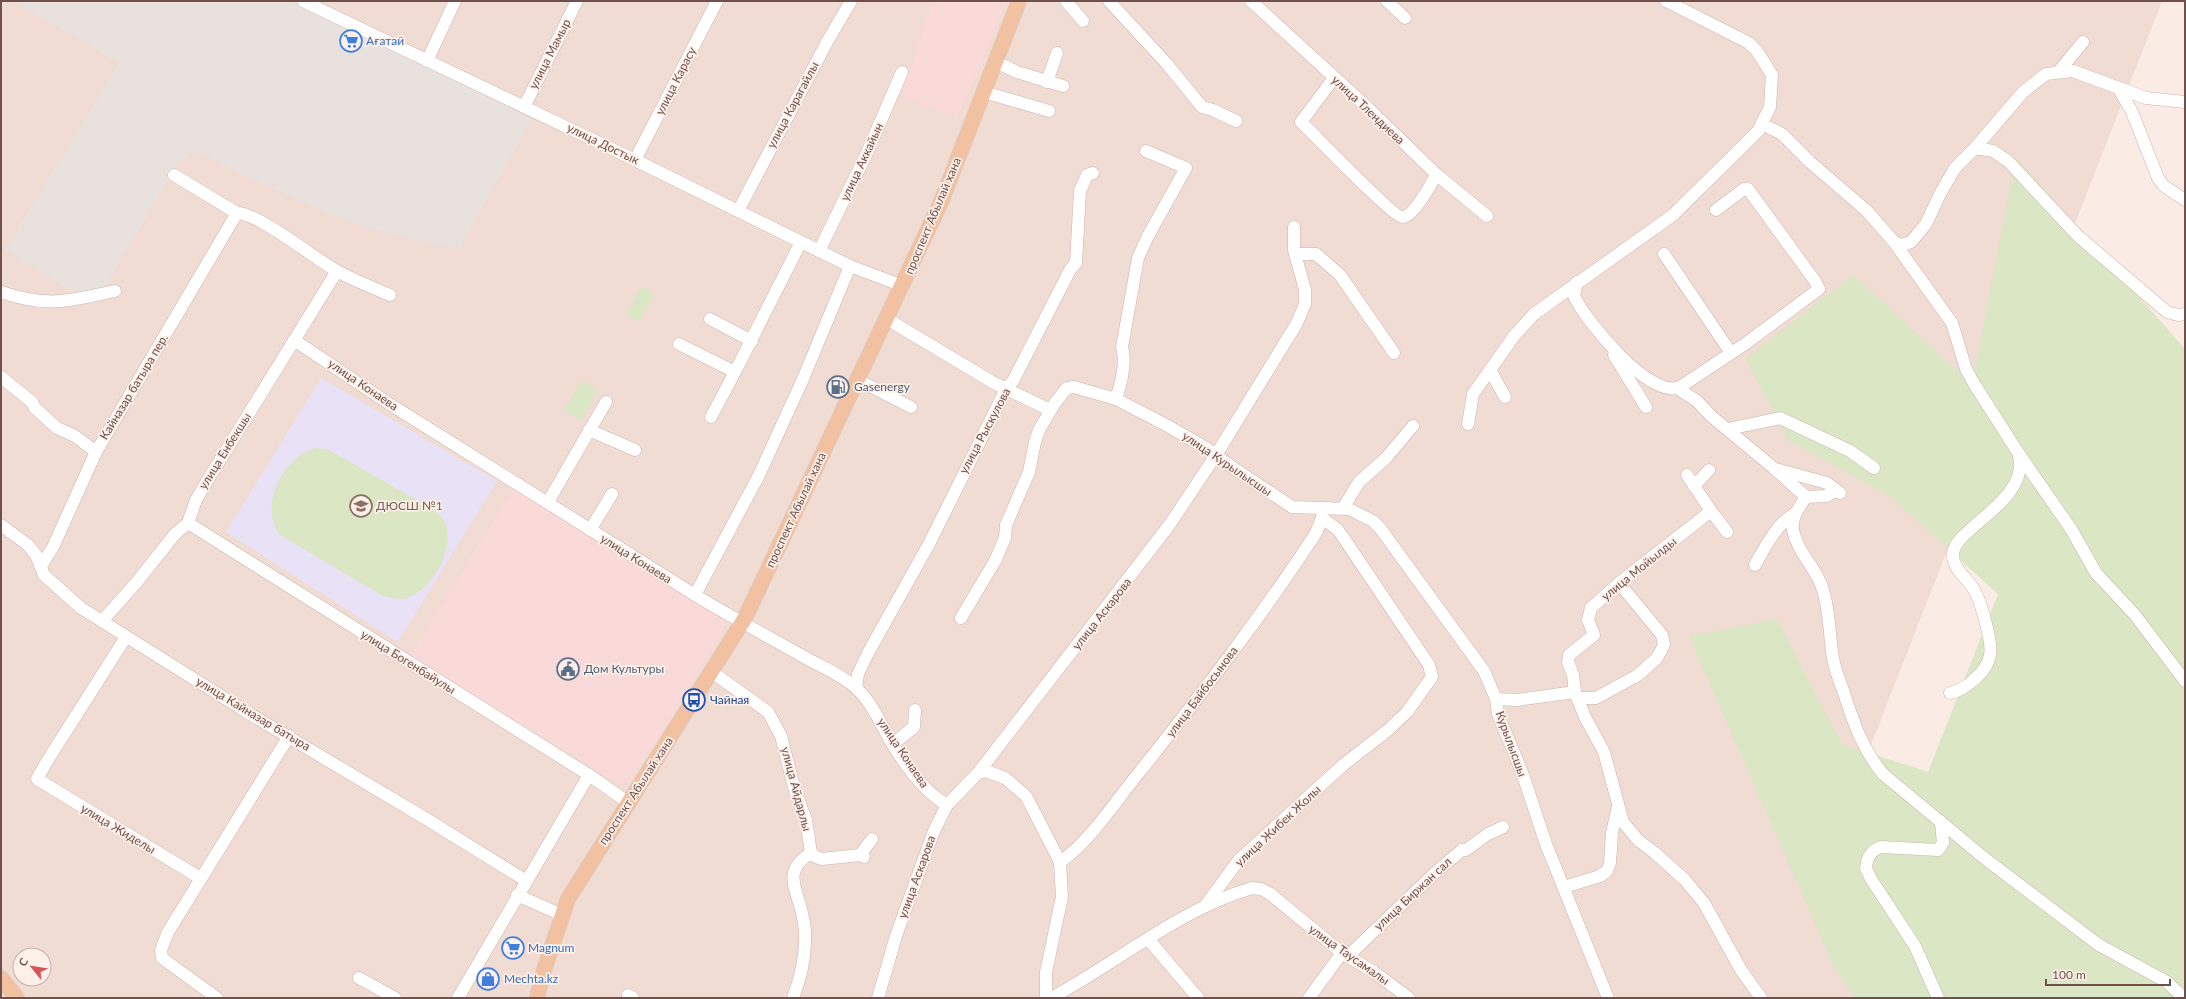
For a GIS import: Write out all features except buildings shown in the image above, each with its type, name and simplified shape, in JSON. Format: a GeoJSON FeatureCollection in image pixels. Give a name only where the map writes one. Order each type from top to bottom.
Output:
{"type":"FeatureCollection","features":[{"type":"Feature","properties":{"kind":"main road","name":"проспект Абылай хана"},"geometry":{"type":"LineString","coordinates":[[537,998],[544,970],[568,899],[742,624],[941,202],[1019,1]]}},
{"type":"Feature","properties":{"kind":"main road"},"geometry":{"type":"LineString","coordinates":[[1,978],[17,998]]}},
{"type":"Feature","properties":{"kind":"street","name":"улица Достык"},"geometry":{"type":"LineString","coordinates":[[303,1],[318,4],[427,61],[635,160],[850,266],[902,286]]}},
{"type":"Feature","properties":{"kind":"street"},"geometry":{"type":"LineString","coordinates":[[427,61],[455,1]]}},
{"type":"Feature","properties":{"kind":"street","name":"улица Мамыр"},"geometry":{"type":"LineString","coordinates":[[524,107],[577,1]]}},
{"type":"Feature","properties":{"kind":"street","name":"улица Карасу"},"geometry":{"type":"LineString","coordinates":[[635,160],[716,1]]}},
{"type":"Feature","properties":{"kind":"street","name":"улица Карагайлы"},"geometry":{"type":"LineString","coordinates":[[738,211],[827,42],[851,1]]}},
{"type":"Feature","properties":{"kind":"street"},"geometry":{"type":"LineString","coordinates":[[1066,1],[1083,21]]}},
{"type":"Feature","properties":{"kind":"street"},"geometry":{"type":"LineString","coordinates":[[1109,1],[1167,64],[1202,107],[1213,110],[1236,121]]}},
{"type":"Feature","properties":{"kind":"street","name":"улица Тлендиева"},"geometry":{"type":"LineString","coordinates":[[1250,1],[1436,174],[1487,216]]}},
{"type":"Feature","properties":{"kind":"street"},"geometry":{"type":"LineString","coordinates":[[1387,1],[1405,18]]}},
{"type":"Feature","properties":{"kind":"street"},"geometry":{"type":"LineString","coordinates":[[1468,424],[1473,394],[1514,336],[1534,314],[1673,215],[1735,156],[1758,131],[1762,124],[1770,106],[1772,75],[1757,51],[1749,44],[1666,1]]}},
{"type":"Feature","properties":{"kind":"street"},"geometry":{"type":"LineString","coordinates":[[2059,71],[2084,42]]}},
{"type":"Feature","properties":{"kind":"street"},"geometry":{"type":"LineString","coordinates":[[996,62],[1056,87],[1057,53]]}},
{"type":"Feature","properties":{"kind":"street"},"geometry":{"type":"LineString","coordinates":[[1894,242],[1902,245],[1911,242],[1926,224],[1940,194],[1955,168],[1975,148],[2023,92],[2046,74],[2059,71],[2073,71],[2146,98],[2185,102]]}},
{"type":"Feature","properties":{"kind":"street","name":"улица Аккайын"},"geometry":{"type":"LineString","coordinates":[[819,251],[866,155],[902,72]]}},
{"type":"Feature","properties":{"kind":"street"},"geometry":{"type":"LineString","coordinates":[[1334,78],[1301,122],[1378,199],[1396,215],[1402,217],[1406,216],[1418,203],[1436,174]]}},
{"type":"Feature","properties":{"kind":"street"},"geometry":{"type":"LineString","coordinates":[[2119,89],[2132,112],[2158,178],[2164,186],[2185,200]]}},
{"type":"Feature","properties":{"kind":"street"},"geometry":{"type":"LineString","coordinates":[[984,92],[1048,111]]}},
{"type":"Feature","properties":{"kind":"street"},"geometry":{"type":"LineString","coordinates":[[1762,124],[1787,138],[1810,162],[1867,211],[1894,242],[1952,323],[1966,368],[2019,454],[2071,529],[2096,573],[2135,615],[2185,681]]}},
{"type":"Feature","properties":{"kind":"street"},"geometry":{"type":"LineString","coordinates":[[1975,148],[1993,151],[2008,161],[2050,207],[2097,253],[2167,312],[2178,315],[2185,314]]}},
{"type":"Feature","properties":{"kind":"street"},"geometry":{"type":"LineString","coordinates":[[1116,399],[1121,384],[1124,353],[1122,347],[1138,258],[1148,236],[1186,168],[1146,151]]}},
{"type":"Feature","properties":{"kind":"street","name":"улица Рыскулова"},"geometry":{"type":"LineString","coordinates":[[856,688],[858,674],[868,653],[929,544],[1006,389],[1013,381],[1070,270],[1076,263],[1080,191],[1087,175],[1093,173]]}},
{"type":"Feature","properties":{"kind":"street"},"geometry":{"type":"LineString","coordinates":[[174,175],[236,213],[244,213],[263,223],[337,271],[390,295]]}},
{"type":"Feature","properties":{"kind":"street"},"geometry":{"type":"LineString","coordinates":[[1677,388],[1731,354],[1799,306],[1818,289],[1815,281],[1748,189],[1744,189],[1716,210]]}},
{"type":"Feature","properties":{"kind":"street","name":"Кайназар батыра пер."},"geometry":{"type":"LineString","coordinates":[[41,566],[53,546],[96,452],[236,213]]}},
{"type":"Feature","properties":{"kind":"street","name":"улица Аскарова"},"geometry":{"type":"LineString","coordinates":[[878,998],[896,936],[925,852],[947,805],[978,773],[1135,572],[1170,524],[1216,455],[1297,323],[1306,304],[1305,290],[1295,254],[1294,226]]}},
{"type":"Feature","properties":{"kind":"street"},"geometry":{"type":"LineString","coordinates":[[711,416],[752,341],[801,242]]}},
{"type":"Feature","properties":{"kind":"street"},"geometry":{"type":"LineString","coordinates":[[1295,254],[1316,254],[1336,271],[1347,284],[1394,353]]}},
{"type":"Feature","properties":{"kind":"street"},"geometry":{"type":"LineString","coordinates":[[1664,254],[1731,354]]}},
{"type":"Feature","properties":{"kind":"street"},"geometry":{"type":"LineString","coordinates":[[695,595],[759,475],[803,379],[850,266]]}},
{"type":"Feature","properties":{"kind":"street","name":"улица Енбекшы"},"geometry":{"type":"LineString","coordinates":[[102,621],[136,583],[175,534],[188,523],[199,494],[287,349],[337,271]]}},
{"type":"Feature","properties":{"kind":"street"},"geometry":{"type":"LineString","coordinates":[[1577,282],[1574,296],[1581,311],[1609,346],[1646,407]]}},
{"type":"Feature","properties":{"kind":"street"},"geometry":{"type":"LineString","coordinates":[[1,292],[25,300],[43,303],[64,302],[115,291]]}},
{"type":"Feature","properties":{"kind":"street"},"geometry":{"type":"LineString","coordinates":[[710,319],[752,341]]}},
{"type":"Feature","properties":{"kind":"street"},"geometry":{"type":"LineString","coordinates":[[887,319],[994,383],[1050,410],[1035,442],[1029,472],[1006,525],[1005,538],[995,561],[961,618]]}},
{"type":"Feature","properties":{"kind":"street","name":"улица Конаева"},"geometry":{"type":"LineString","coordinates":[[294,340],[395,407],[742,624],[830,669],[856,688],[875,712],[893,744],[923,786],[938,800],[947,805]]}},
{"type":"Feature","properties":{"kind":"street"},"geometry":{"type":"LineString","coordinates":[[679,344],[735,372]]}},
{"type":"Feature","properties":{"kind":"street"},"geometry":{"type":"LineString","coordinates":[[1609,346],[1659,385],[1677,388],[1688,394],[1775,469],[1806,498],[1826,496],[1838,491],[1827,483],[1775,469]]}},
{"type":"Feature","properties":{"kind":"street"},"geometry":{"type":"LineString","coordinates":[[1490,370],[1505,397]]}},
{"type":"Feature","properties":{"kind":"street"},"geometry":{"type":"LineString","coordinates":[[1,377],[32,402],[35,408],[57,428],[75,436],[96,452]]}},
{"type":"Feature","properties":{"kind":"street"},"geometry":{"type":"LineString","coordinates":[[858,380],[911,407]]}},
{"type":"Feature","properties":{"kind":"street","name":"улица Курылысшы"},"geometry":{"type":"LineString","coordinates":[[1050,410],[1067,388],[1074,387],[1116,399],[1177,431],[1216,455],[1292,507],[1320,511],[1343,508],[1367,518]]}},
{"type":"Feature","properties":{"kind":"street"},"geometry":{"type":"LineString","coordinates":[[548,502],[606,402]]}},
{"type":"Feature","properties":{"kind":"street"},"geometry":{"type":"LineString","coordinates":[[1728,429],[1780,418],[1850,451],[1874,468]]}},
{"type":"Feature","properties":{"kind":"street"},"geometry":{"type":"LineString","coordinates":[[1343,508],[1359,482],[1386,458],[1413,426]]}},
{"type":"Feature","properties":{"kind":"street"},"geometry":{"type":"LineString","coordinates":[[589,430],[636,450]]}},
{"type":"Feature","properties":{"kind":"street"},"geometry":{"type":"LineString","coordinates":[[1950,693],[1958,692],[1979,675],[1990,656],[1989,638],[1978,598],[1974,589],[1959,571],[1954,562],[1953,553],[1960,540],[2011,491],[2021,471],[2019,454]]}},
{"type":"Feature","properties":{"kind":"street"},"geometry":{"type":"LineString","coordinates":[[1694,486],[1709,470]]}},
{"type":"Feature","properties":{"kind":"street"},"geometry":{"type":"LineString","coordinates":[[1686,475],[1727,532]]}},
{"type":"Feature","properties":{"kind":"street"},"geometry":{"type":"LineString","coordinates":[[590,530],[612,494]]}},
{"type":"Feature","properties":{"kind":"street"},"geometry":{"type":"LineString","coordinates":[[1806,498],[1794,518],[1795,536],[1797,543],[1815,571],[1826,598],[1833,660],[1863,747],[1883,774],[1983,857],[2099,945],[2167,982],[2184,998]]}},
{"type":"Feature","properties":{"kind":"street","name":"улица Жибек Жолы"},"geometry":{"type":"LineString","coordinates":[[1051,998],[1087,979],[1148,939],[1205,906],[1238,861],[1343,765],[1388,730],[1407,712],[1432,677],[1429,665],[1343,536],[1320,511]]}},
{"type":"Feature","properties":{"kind":"street","name":"улица Байбосынова"},"geometry":{"type":"LineString","coordinates":[[1060,862],[1070,855],[1100,822],[1194,704],[1316,533],[1320,511]]}},
{"type":"Feature","properties":{"kind":"street","name":"улица Мойылды"},"geometry":{"type":"LineString","coordinates":[[1576,695],[1574,675],[1568,662],[1569,655],[1594,635],[1588,620],[1591,608],[1619,583],[1711,511]]}},
{"type":"Feature","properties":{"kind":"street"},"geometry":{"type":"LineString","coordinates":[[1755,565],[1768,542],[1782,524],[1790,516],[1796,513]]}},
{"type":"Feature","properties":{"kind":"street","name":"Курылысшы"},"geometry":{"type":"LineString","coordinates":[[1367,518],[1380,528],[1484,671],[1496,699],[1498,714],[1523,776],[1531,803],[1608,998]]}},
{"type":"Feature","properties":{"kind":"street","name":"улица Богенбайулы"},"geometry":{"type":"LineString","coordinates":[[188,523],[588,775],[629,803]]}},
{"type":"Feature","properties":{"kind":"street","name":"улица Кайназар батыра"},"geometry":{"type":"LineString","coordinates":[[1,525],[28,545],[41,566],[44,574],[60,591],[81,608],[245,711],[289,736],[525,880]]}},
{"type":"Feature","properties":{"kind":"street"},"geometry":{"type":"LineString","coordinates":[[1496,699],[1517,700],[1576,695],[1596,698],[1638,675],[1657,658],[1664,645],[1662,635],[1619,583]]}},
{"type":"Feature","properties":{"kind":"street","name":"улица Жиделы"},"geometry":{"type":"LineString","coordinates":[[126,637],[48,758],[37,779],[200,878]]}},
{"type":"Feature","properties":{"kind":"street","name":"улица Айдарлы"},"geometry":{"type":"LineString","coordinates":[[712,672],[768,712],[781,736],[795,792],[806,820],[812,853]]}},
{"type":"Feature","properties":{"kind":"street"},"geometry":{"type":"LineString","coordinates":[[1576,695],[1604,752],[1623,822],[1638,840],[1655,853],[1684,880],[1704,903],[1742,970],[1761,998]]}},
{"type":"Feature","properties":{"kind":"street"},"geometry":{"type":"LineString","coordinates":[[893,744],[914,727],[915,710]]}},
{"type":"Feature","properties":{"kind":"street"},"geometry":{"type":"LineString","coordinates":[[217,998],[162,958],[161,950],[163,942],[200,878],[289,736]]}},
{"type":"Feature","properties":{"kind":"street"},"geometry":{"type":"LineString","coordinates":[[978,773],[986,771],[1005,778],[1026,796],[1060,862],[1062,897],[1046,972],[1046,998]]}},
{"type":"Feature","properties":{"kind":"street"},"geometry":{"type":"LineString","coordinates":[[458,998],[525,880],[588,775]]}},
{"type":"Feature","properties":{"kind":"street"},"geometry":{"type":"LineString","coordinates":[[1564,887],[1590,880],[1607,871],[1610,863],[1612,834],[1618,805]]}},
{"type":"Feature","properties":{"kind":"street"},"geometry":{"type":"LineString","coordinates":[[1938,998],[1915,946],[1870,879],[1866,868],[1870,854],[1875,849],[1881,847],[1938,850],[1943,843],[1941,822]]}},
{"type":"Feature","properties":{"kind":"street","name":"улица Биржан сал"},"geometry":{"type":"LineString","coordinates":[[1309,998],[1345,954],[1436,872],[1462,850],[1466,850],[1488,834],[1503,827]]}},
{"type":"Feature","properties":{"kind":"street"},"geometry":{"type":"LineString","coordinates":[[793,998],[803,968],[805,941],[800,906],[794,892],[794,872],[800,860],[812,853],[816,858],[862,856],[872,839]]}},
{"type":"Feature","properties":{"kind":"street","name":"улица Таусамалы"},"geometry":{"type":"LineString","coordinates":[[1205,906],[1248,889],[1261,889],[1269,893],[1345,954],[1409,998]]}},
{"type":"Feature","properties":{"kind":"street"},"geometry":{"type":"LineString","coordinates":[[517,895],[562,914]]}},
{"type":"Feature","properties":{"kind":"street"},"geometry":{"type":"LineString","coordinates":[[1148,939],[1198,998]]}},
{"type":"Feature","properties":{"kind":"street"},"geometry":{"type":"LineString","coordinates":[[359,978],[395,998]]}},
{"type":"Feature","properties":{"kind":"shaded area"},"geometry":{"type":"Polygon","coordinates":[[[1,1],[2162,1],[1819,878],[1877,998],[1,998],[1,1]]]}},
{"type":"Feature","properties":{"kind":"shaded area"},"geometry":{"type":"Polygon","coordinates":[[[13,1],[289,1],[535,114],[459,249],[417,241],[343,220],[245,176],[209,157],[193,152],[177,165],[94,305],[5,250],[119,63],[13,1]]]}},
{"type":"Feature","properties":{"kind":"shaded area"},"geometry":{"type":"Polygon","coordinates":[[[933,1],[1007,1],[957,118],[901,95],[933,1]]]}},
{"type":"Feature","properties":{"kind":"shaded area","name":"ДЮСШ №1"},"geometry":{"type":"Polygon","coordinates":[[[321,378],[497,481],[398,642],[226,532],[321,378]]]}},
{"type":"Feature","properties":{"kind":"shaded area"},"geometry":{"type":"Polygon","coordinates":[[[513,489],[729,622],[630,782],[619,784],[410,656],[513,489]]]}},
{"type":"Feature","properties":{"kind":"green space"},"geometry":{"type":"Polygon","coordinates":[[[2016,157],[2185,349],[2185,998],[1855,998],[1834,967],[1689,636],[1777,619],[1842,744],[1928,772],[1998,594],[1891,497],[1789,441],[1745,359],[1853,275],[1972,384],[2016,157]]]}},
{"type":"Feature","properties":{"kind":"green space"},"geometry":{"type":"Polygon","coordinates":[[[641,287],[654,294],[639,322],[626,315],[641,287]]]}},
{"type":"Feature","properties":{"kind":"green space"},"geometry":{"type":"Polygon","coordinates":[[[581,380],[598,390],[582,421],[564,411],[581,380]]]}},
{"type":"Feature","properties":{"kind":"green space"},"geometry":{"type":"Polygon","coordinates":[[[316,448],[329,450],[434,510],[444,520],[448,535],[447,546],[438,570],[422,589],[412,596],[402,599],[383,596],[280,535],[274,525],[272,515],[274,493],[278,482],[284,472],[299,456],[316,448]]]}},
{"type":"Feature","properties":{"kind":"place","name":"Ағатай"},"geometry":{"type":"Point","coordinates":[351,41]}},
{"type":"Feature","properties":{"kind":"place","name":"Gasenergy"},"geometry":{"type":"Point","coordinates":[838,387]}},
{"type":"Feature","properties":{"kind":"place","name":"ДЮСШ №1"},"geometry":{"type":"Point","coordinates":[361,506]}},
{"type":"Feature","properties":{"kind":"place","name":"Дом Культуры"},"geometry":{"type":"Point","coordinates":[568,669]}},
{"type":"Feature","properties":{"kind":"place","name":"Чайная"},"geometry":{"type":"Point","coordinates":[694,700]}},
{"type":"Feature","properties":{"kind":"place","name":"Magnum"},"geometry":{"type":"Point","coordinates":[513,948]}},
{"type":"Feature","properties":{"kind":"place","name":"Mechta.kz"},"geometry":{"type":"Point","coordinates":[488,979]}}]}
